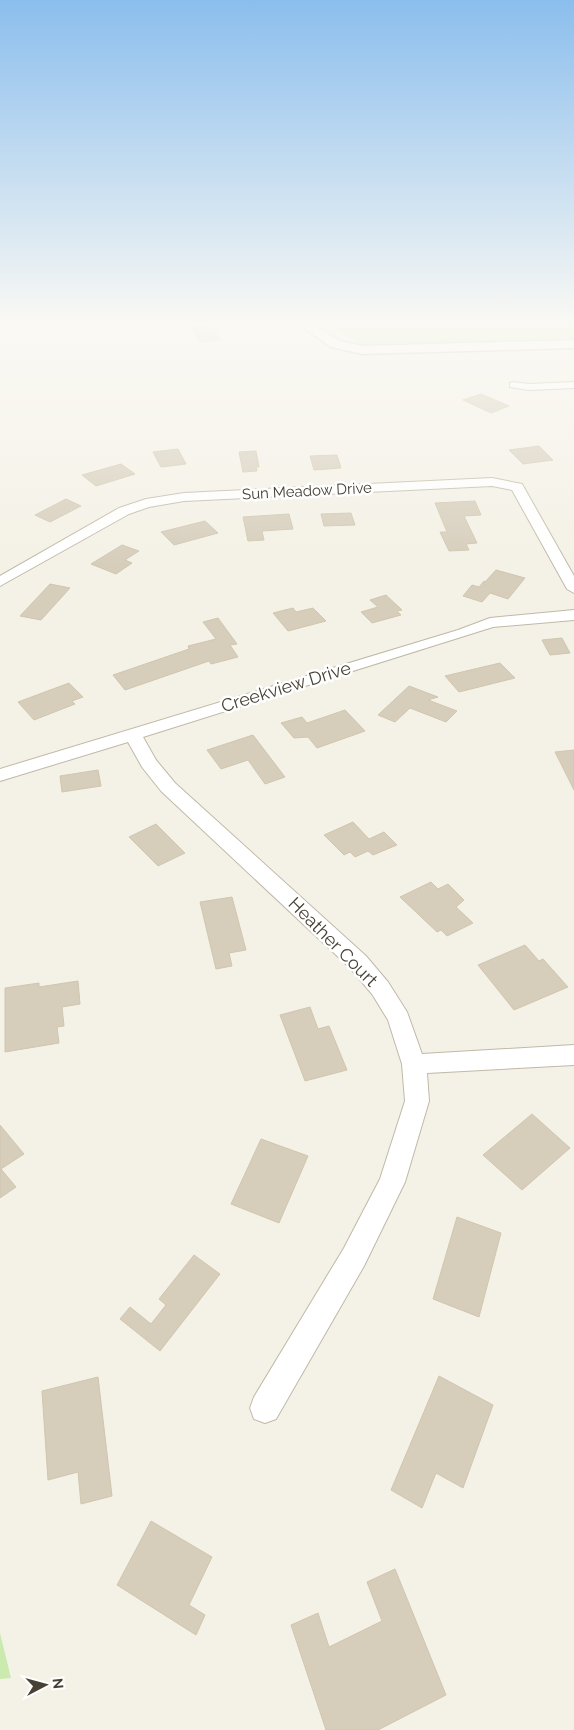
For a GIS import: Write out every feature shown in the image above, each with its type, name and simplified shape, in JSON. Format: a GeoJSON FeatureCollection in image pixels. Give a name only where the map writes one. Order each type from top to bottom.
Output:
{"type":"FeatureCollection","features":[{"type":"Feature","properties":{"kind":"street","name":"Sun Meadow Drive"},"geometry":{"type":"LineString","coordinates":[[0,582],[124,511],[160,500],[184,497],[492,482],[517,487],[574,588]]}},
{"type":"Feature","properties":{"kind":"street","name":"Creekview Drive"},"geometry":{"type":"LineString","coordinates":[[0,775],[464,633],[490,623],[574,615]]}},
{"type":"Feature","properties":{"kind":"street","name":"Heather Court"},"geometry":{"type":"LineString","coordinates":[[134,734],[148,763],[168,787],[358,962],[380,988],[398,1018],[414,1064],[417,1101],[392,1182],[354,1257],[265,1408]]}},
{"type":"Feature","properties":{"kind":"street"},"geometry":{"type":"LineString","coordinates":[[414,1064],[574,1055]]}},
{"type":"Feature","properties":{"kind":"green space"},"geometry":{"type":"Polygon","coordinates":[[[0,1633],[11,1678],[0,1679],[0,1633]]]}},
{"type":"Feature","properties":{"kind":"building"},"geometry":{"type":"Polygon","coordinates":[[[473,405],[509,406],[491,413],[473,405]]]}},
{"type":"Feature","properties":{"kind":"building"},"geometry":{"type":"Polygon","coordinates":[[[539,446],[553,460],[523,464],[509,450],[539,446]]]}},
{"type":"Feature","properties":{"kind":"building"},"geometry":{"type":"Polygon","coordinates":[[[178,449],[186,464],[161,467],[153,452],[178,449]]]}},
{"type":"Feature","properties":{"kind":"building"},"geometry":{"type":"Polygon","coordinates":[[[256,451],[259,467],[256,467],[257,471],[243,472],[239,452],[256,451]]]}},
{"type":"Feature","properties":{"kind":"building"},"geometry":{"type":"Polygon","coordinates":[[[337,455],[341,468],[314,470],[310,456],[337,455]]]}},
{"type":"Feature","properties":{"kind":"building"},"geometry":{"type":"Polygon","coordinates":[[[121,464],[135,474],[96,486],[82,475],[121,464]]]}},
{"type":"Feature","properties":{"kind":"building"},"geometry":{"type":"Polygon","coordinates":[[[66,499],[81,506],[50,522],[35,515],[66,499]]]}},
{"type":"Feature","properties":{"kind":"building"},"geometry":{"type":"Polygon","coordinates":[[[475,501],[481,515],[464,516],[477,543],[466,544],[469,550],[449,551],[440,532],[447,532],[435,503],[475,501]]]}},
{"type":"Feature","properties":{"kind":"building"},"geometry":{"type":"Polygon","coordinates":[[[351,513],[355,525],[324,526],[321,514],[351,513]]]}},
{"type":"Feature","properties":{"kind":"building"},"geometry":{"type":"Polygon","coordinates":[[[289,514],[293,529],[262,531],[264,540],[248,541],[243,517],[289,514]]]}},
{"type":"Feature","properties":{"kind":"building"},"geometry":{"type":"Polygon","coordinates":[[[205,521],[218,533],[174,545],[161,532],[205,521]]]}},
{"type":"Feature","properties":{"kind":"building"},"geometry":{"type":"Polygon","coordinates":[[[122,545],[139,551],[125,560],[132,563],[116,574],[91,564],[122,545]]]}},
{"type":"Feature","properties":{"kind":"building"},"geometry":{"type":"Polygon","coordinates":[[[496,570],[525,578],[508,599],[490,593],[482,602],[463,596],[472,585],[479,587],[496,570]]]}},
{"type":"Feature","properties":{"kind":"building"},"geometry":{"type":"Polygon","coordinates":[[[50,584],[70,588],[41,620],[20,616],[50,584]]]}},
{"type":"Feature","properties":{"kind":"building"},"geometry":{"type":"Polygon","coordinates":[[[386,595],[402,610],[397,611],[401,615],[372,623],[361,612],[378,607],[370,600],[386,595]]]}},
{"type":"Feature","properties":{"kind":"building"},"geometry":{"type":"Polygon","coordinates":[[[293,608],[296,612],[313,608],[326,621],[288,631],[273,613],[293,608]]]}},
{"type":"Feature","properties":{"kind":"building"},"geometry":{"type":"Polygon","coordinates":[[[218,618],[237,644],[230,645],[238,657],[211,664],[209,661],[125,690],[113,675],[189,649],[188,646],[216,639],[203,622],[218,618]]]}},
{"type":"Feature","properties":{"kind":"building"},"geometry":{"type":"Polygon","coordinates":[[[562,638],[570,653],[550,655],[542,640],[562,638]]]}},
{"type":"Feature","properties":{"kind":"building"},"geometry":{"type":"Polygon","coordinates":[[[500,663],[515,678],[459,692],[445,676],[500,663]]]}},
{"type":"Feature","properties":{"kind":"building"},"geometry":{"type":"Polygon","coordinates":[[[69,683],[83,697],[72,701],[75,704],[34,720],[18,702],[69,683]]]}},
{"type":"Feature","properties":{"kind":"building"},"geometry":{"type":"Polygon","coordinates":[[[409,686],[438,697],[428,700],[457,711],[446,722],[410,708],[395,722],[378,715],[409,686]]]}},
{"type":"Feature","properties":{"kind":"building"},"geometry":{"type":"Polygon","coordinates":[[[345,710],[365,731],[317,748],[308,737],[294,738],[281,723],[302,717],[307,723],[345,710]]]}},
{"type":"Feature","properties":{"kind":"building"},"geometry":{"type":"Polygon","coordinates":[[[253,735],[285,777],[265,784],[248,760],[221,769],[207,750],[253,735]]]}},
{"type":"Feature","properties":{"kind":"building"},"geometry":{"type":"Polygon","coordinates":[[[574,750],[574,790],[555,752],[574,750]]]}},
{"type":"Feature","properties":{"kind":"building"},"geometry":{"type":"Polygon","coordinates":[[[98,770],[101,786],[62,792],[60,776],[98,770]]]}},
{"type":"Feature","properties":{"kind":"building"},"geometry":{"type":"Polygon","coordinates":[[[353,822],[369,839],[384,832],[397,845],[373,855],[368,851],[355,857],[350,852],[344,855],[324,835],[353,822]]]}},
{"type":"Feature","properties":{"kind":"building"},"geometry":{"type":"Polygon","coordinates":[[[156,824],[185,853],[158,866],[129,837],[156,824]]]}},
{"type":"Feature","properties":{"kind":"building"},"geometry":{"type":"Polygon","coordinates":[[[431,882],[438,889],[448,884],[464,900],[456,907],[473,923],[447,936],[441,930],[437,932],[400,897],[431,882]]]}},
{"type":"Feature","properties":{"kind":"building"},"geometry":{"type":"Polygon","coordinates":[[[232,897],[246,950],[229,953],[232,966],[216,969],[200,902],[232,897]]]}},
{"type":"Feature","properties":{"kind":"building"},"geometry":{"type":"Polygon","coordinates":[[[525,945],[539,961],[543,959],[568,987],[514,1010],[478,965],[525,945]]]}},
{"type":"Feature","properties":{"kind":"building"},"geometry":{"type":"Polygon","coordinates":[[[78,981],[80,1004],[62,1007],[64,1026],[57,1027],[59,1043],[5,1052],[5,988],[39,983],[39,987],[78,981]]]}},
{"type":"Feature","properties":{"kind":"building"},"geometry":{"type":"Polygon","coordinates":[[[310,1007],[318,1029],[329,1026],[347,1070],[305,1081],[280,1015],[310,1007]]]}},
{"type":"Feature","properties":{"kind":"building"},"geometry":{"type":"Polygon","coordinates":[[[532,1114],[570,1148],[522,1190],[483,1155],[532,1114]]]}},
{"type":"Feature","properties":{"kind":"building"},"geometry":{"type":"Polygon","coordinates":[[[0,1125],[24,1154],[1,1169],[16,1187],[0,1198],[0,1125]]]}},
{"type":"Feature","properties":{"kind":"building"},"geometry":{"type":"Polygon","coordinates":[[[261,1139],[308,1156],[279,1223],[231,1204],[261,1139]]]}},
{"type":"Feature","properties":{"kind":"building"},"geometry":{"type":"Polygon","coordinates":[[[457,1217],[501,1233],[479,1317],[433,1299],[457,1217]]]}},
{"type":"Feature","properties":{"kind":"building"},"geometry":{"type":"Polygon","coordinates":[[[194,1255],[220,1274],[160,1351],[120,1319],[130,1307],[151,1324],[166,1305],[159,1299],[194,1255]]]}},
{"type":"Feature","properties":{"kind":"building"},"geometry":{"type":"Polygon","coordinates":[[[439,1376],[493,1405],[463,1488],[436,1473],[422,1508],[391,1490],[439,1376]]]}},
{"type":"Feature","properties":{"kind":"building"},"geometry":{"type":"Polygon","coordinates":[[[98,1377],[112,1496],[81,1504],[78,1472],[48,1480],[42,1391],[98,1377]]]}},
{"type":"Feature","properties":{"kind":"building"},"geometry":{"type":"Polygon","coordinates":[[[151,1521],[212,1557],[189,1605],[205,1615],[196,1635],[117,1585],[151,1521]]]}},
{"type":"Feature","properties":{"kind":"building"},"geometry":{"type":"Polygon","coordinates":[[[395,1569],[446,1695],[378,1730],[326,1730],[291,1625],[318,1613],[329,1647],[382,1621],[367,1582],[395,1569]]]}}]}
